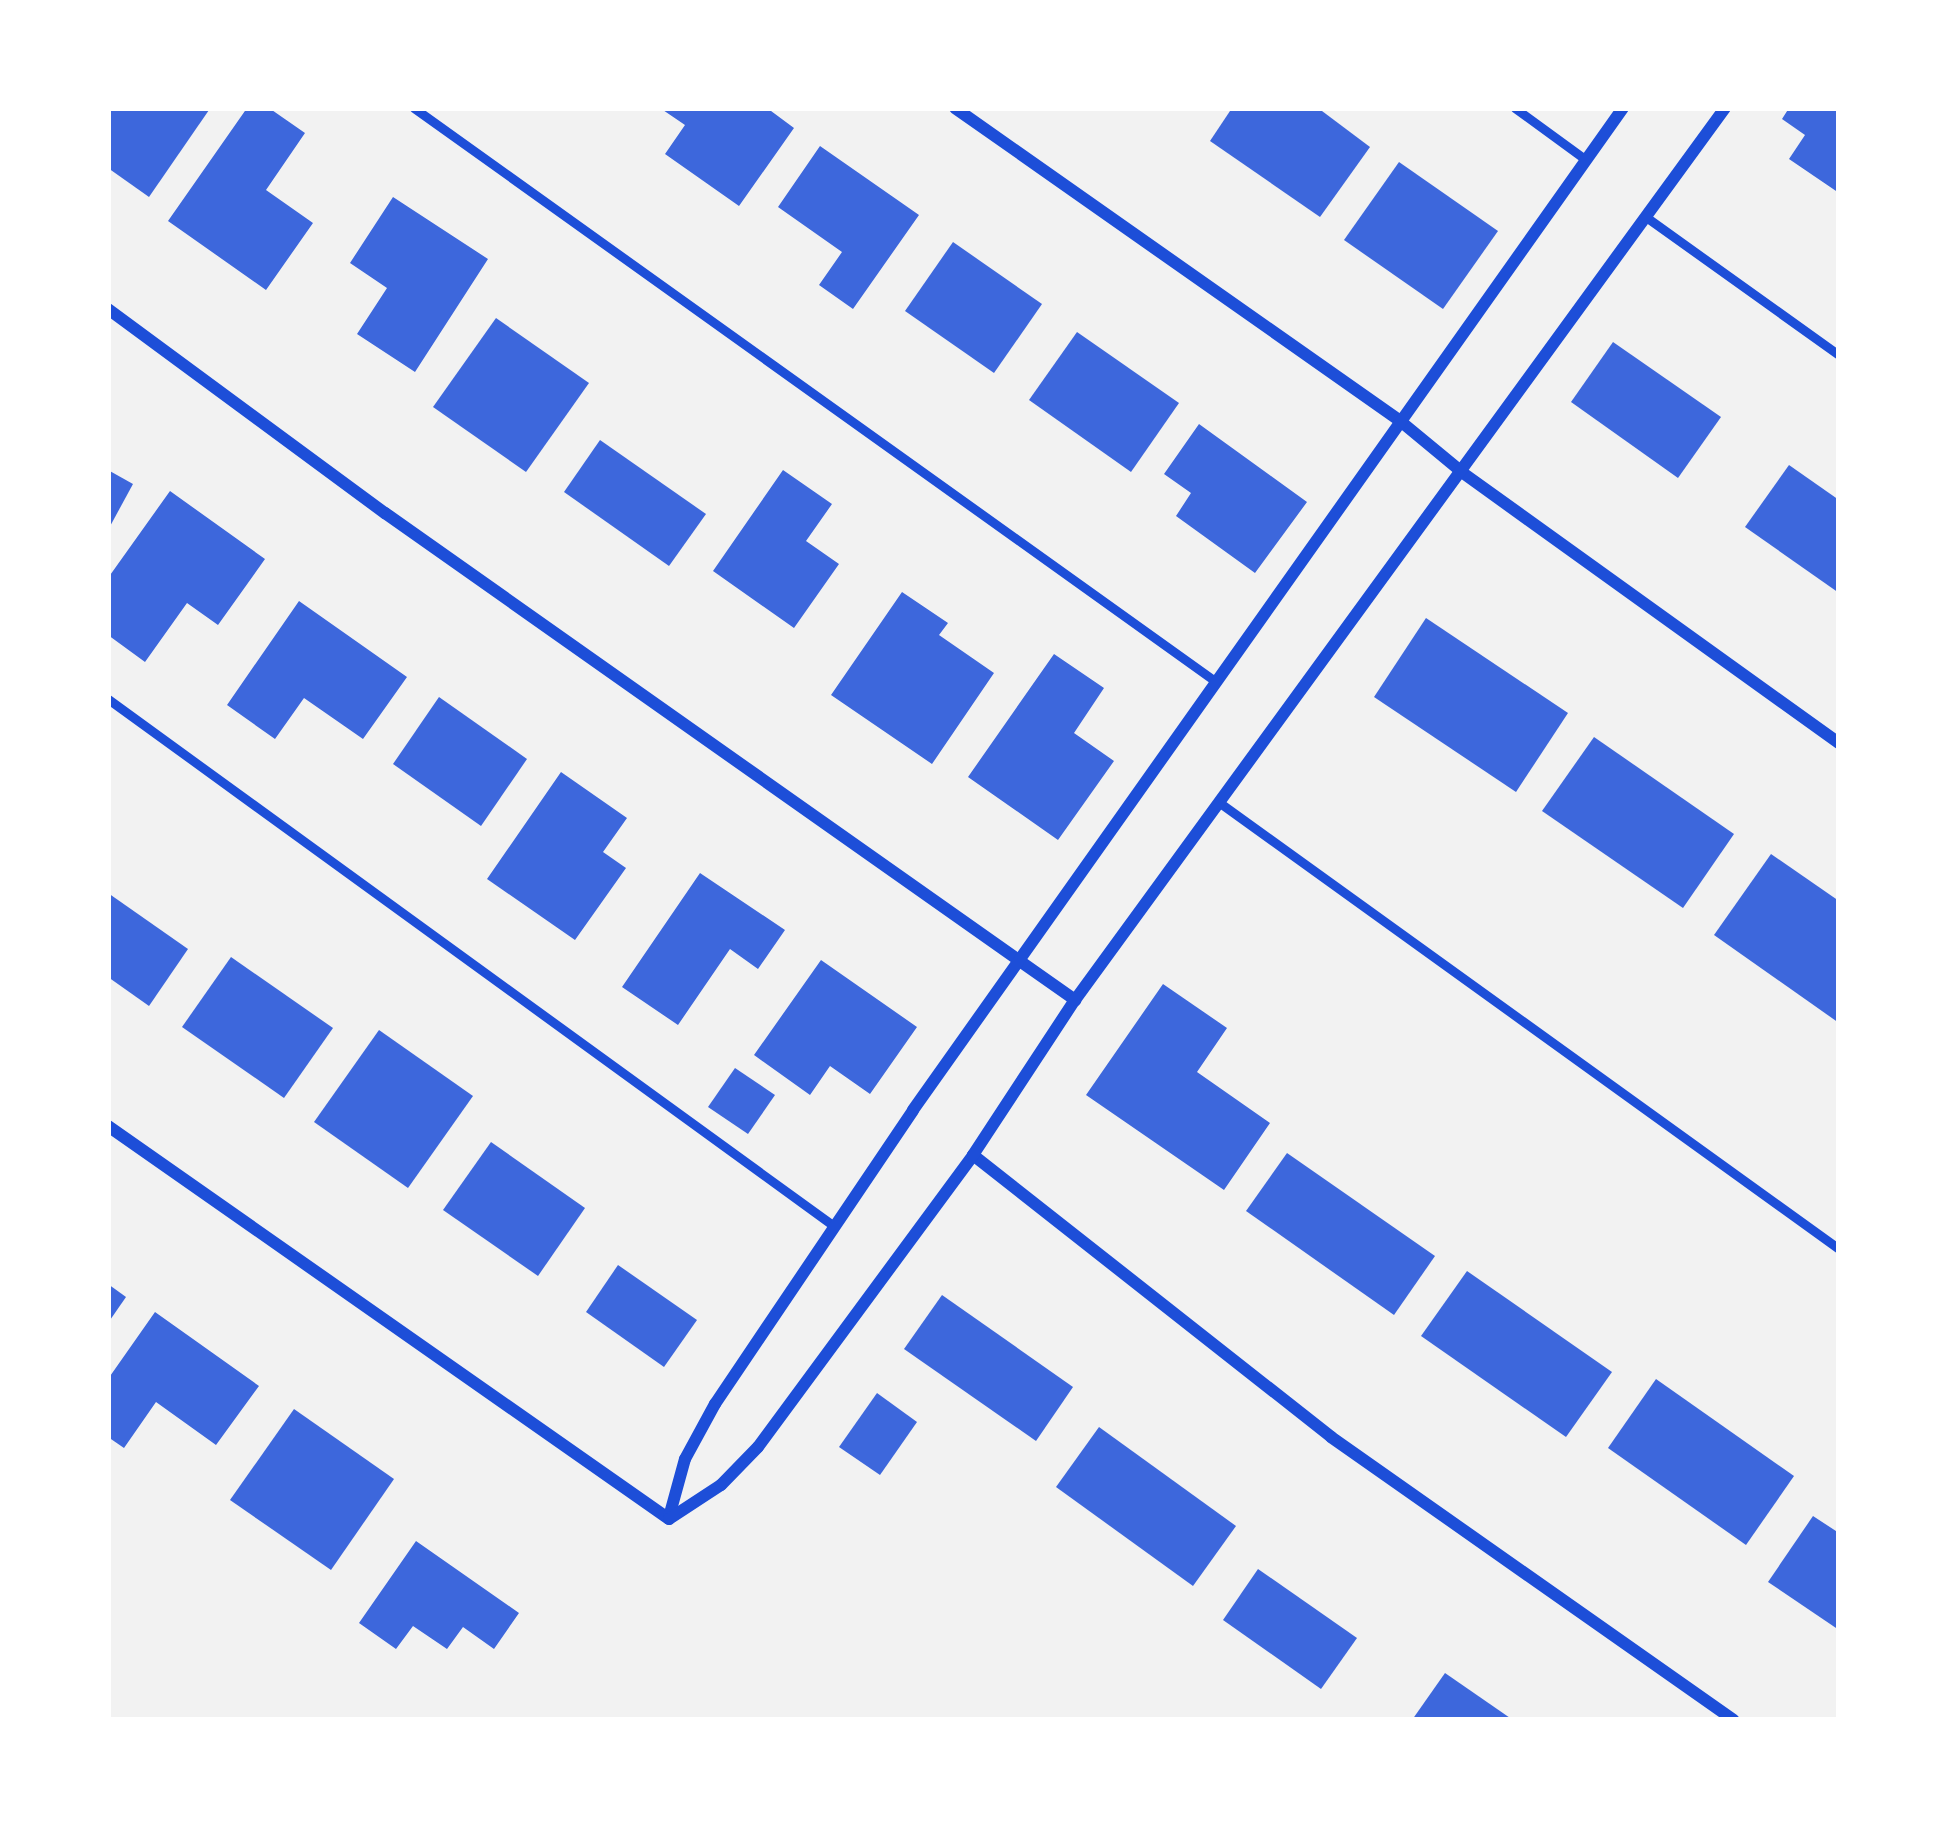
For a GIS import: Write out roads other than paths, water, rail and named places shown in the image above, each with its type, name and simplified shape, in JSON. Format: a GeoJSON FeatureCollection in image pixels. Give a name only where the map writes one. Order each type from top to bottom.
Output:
{"type":"FeatureCollection","features":[{"type":"Feature","properties":{"kind":"street"},"geometry":{"type":"LineString","coordinates":[[955,108],[1399,420],[1463,472],[1839,743]]}},
{"type":"Feature","properties":{"kind":"street"},"geometry":{"type":"LineString","coordinates":[[669,1519],[685,1459],[715,1404],[834,1226],[1623,108]]}},
{"type":"Feature","properties":{"kind":"street"},"geometry":{"type":"LineString","coordinates":[[669,1519],[722,1485],[758,1447],[973,1155],[1075,1000],[1725,108]]}},
{"type":"Feature","properties":{"kind":"street"},"geometry":{"type":"LineString","coordinates":[[108,309],[1017,963],[1075,1000]]}},
{"type":"Feature","properties":{"kind":"street"},"geometry":{"type":"LineString","coordinates":[[108,1126],[669,1519]]}},
{"type":"Feature","properties":{"kind":"street"},"geometry":{"type":"LineString","coordinates":[[973,1155],[1331,1436],[1733,1720]]}},
{"type":"Feature","properties":{"kind":"lane"},"geometry":{"type":"LineString","coordinates":[[413,108],[1215,681]]}},
{"type":"Feature","properties":{"kind":"lane"},"geometry":{"type":"LineString","coordinates":[[1515,108],[1586,160]]}},
{"type":"Feature","properties":{"kind":"lane"},"geometry":{"type":"LineString","coordinates":[[1646,217],[1839,355]]}},
{"type":"Feature","properties":{"kind":"lane"},"geometry":{"type":"LineString","coordinates":[[108,699],[834,1226]]}},
{"type":"Feature","properties":{"kind":"lane"},"geometry":{"type":"LineString","coordinates":[[1220,803],[1839,1249]]}}]}
